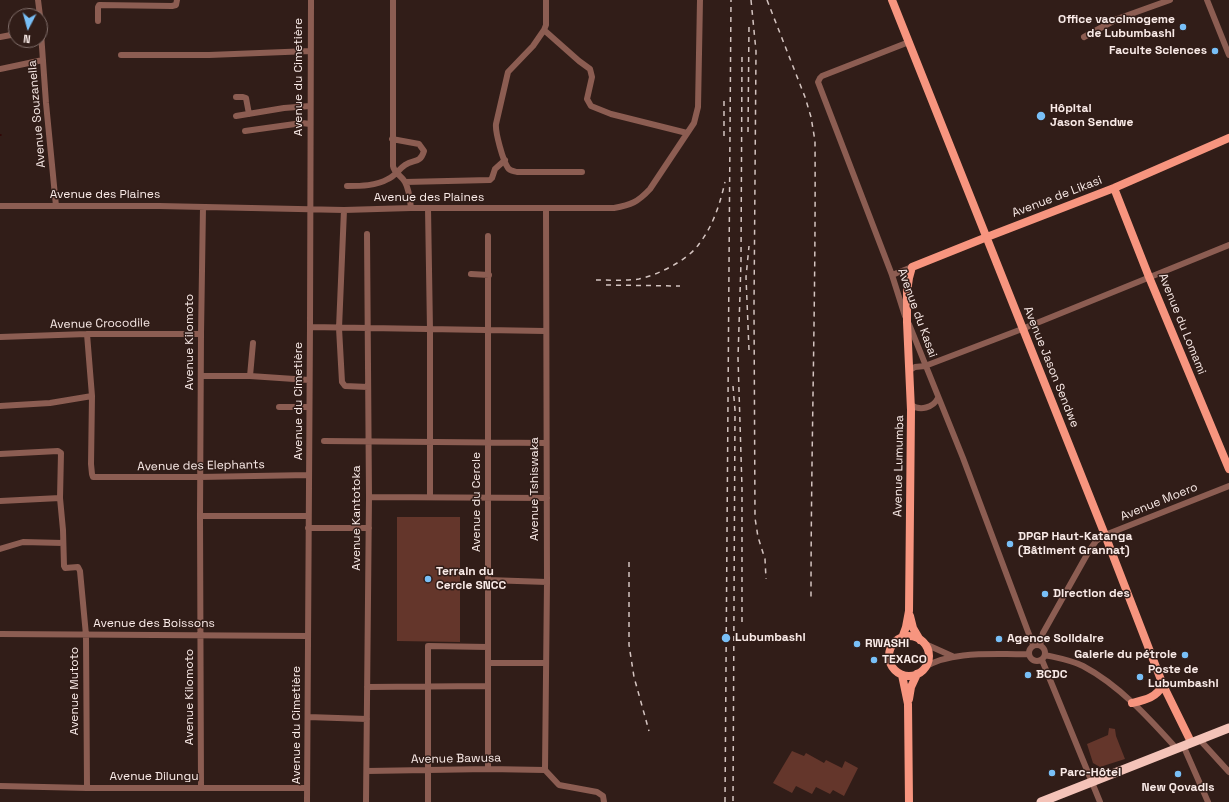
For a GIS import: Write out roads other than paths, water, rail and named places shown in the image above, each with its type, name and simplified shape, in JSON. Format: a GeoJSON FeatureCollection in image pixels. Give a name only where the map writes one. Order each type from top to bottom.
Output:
{"type":"FeatureCollection","features":[{"type":"Feature","properties":{"kind":"highway"},"geometry":{"type":"LineString","coordinates":[[1040,802],[1187,743],[1229,728]]}},
{"type":"Feature","properties":{"kind":"main road","name":"Avenue Jason Sendwe"},"geometry":{"type":"LineString","coordinates":[[892,0],[1187,743]]}},
{"type":"Feature","properties":{"kind":"main road","name":"Avenue de Likasi"},"geometry":{"type":"LineString","coordinates":[[912,267],[1114,188],[1229,138]]}},
{"type":"Feature","properties":{"kind":"main road","name":"Avenue du Lomami"},"geometry":{"type":"LineString","coordinates":[[1114,188],[1149,277],[1229,469]]}},
{"type":"Feature","properties":{"kind":"main road","name":"Avenue Lumumba"},"geometry":{"type":"LineString","coordinates":[[909,612],[911,405],[907,292],[912,267]]}},
{"type":"Feature","properties":{"kind":"main road"},"geometry":{"type":"LineString","coordinates":[[902,638],[909,612]]}},
{"type":"Feature","properties":{"kind":"main road"},"geometry":{"type":"LineString","coordinates":[[909,612],[913,628],[927,649],[928,657],[925,667],[917,674],[909,676],[902,675],[892,666],[889,655],[894,644],[902,638],[913,637],[921,641]]}},
{"type":"Feature","properties":{"kind":"main road"},"geometry":{"type":"LineString","coordinates":[[908,704],[917,674]]}},
{"type":"Feature","properties":{"kind":"main road"},"geometry":{"type":"LineString","coordinates":[[902,675],[908,704],[909,802]]}},
{"type":"Feature","properties":{"kind":"main road"},"geometry":{"type":"LineString","coordinates":[[1132,703],[1153,697],[1160,691],[1163,685]]}},
{"type":"Feature","properties":{"kind":"street"},"geometry":{"type":"LineString","coordinates":[[98,21],[99,5],[172,6],[176,5],[177,0]]}},
{"type":"Feature","properties":{"kind":"street","name":"Avenue du Cimetière"},"geometry":{"type":"LineString","coordinates":[[307,802],[311,209],[310,0]]}},
{"type":"Feature","properties":{"kind":"street"},"geometry":{"type":"LineString","coordinates":[[393,0],[393,166],[405,182],[410,198],[410,208]]}},
{"type":"Feature","properties":{"kind":"street"},"geometry":{"type":"LineString","coordinates":[[546,0],[546,25],[533,46],[511,68],[506,77],[495,129],[508,168],[514,171],[582,172]]}},
{"type":"Feature","properties":{"kind":"street","name":"Avenue des Plaines"},"geometry":{"type":"LineString","coordinates":[[0,206],[203,207],[344,210],[410,208],[614,208],[630,204],[636,202],[650,189],[694,123],[698,107],[700,0]]}},
{"type":"Feature","properties":{"kind":"street"},"geometry":{"type":"LineString","coordinates":[[1084,37],[1117,19],[1170,0]]}},
{"type":"Feature","properties":{"kind":"street"},"geometry":{"type":"LineString","coordinates":[[1207,0],[1229,55]]}},
{"type":"Feature","properties":{"kind":"street"},"geometry":{"type":"LineString","coordinates":[[544,30],[590,69],[592,77],[587,99],[591,106],[611,114],[687,133]]}},
{"type":"Feature","properties":{"kind":"street","name":"Avenue du Kasai"},"geometry":{"type":"LineString","coordinates":[[909,42],[822,76],[818,82],[892,275],[907,322],[1037,645],[1044,649],[1043,658],[1100,802]]}},
{"type":"Feature","properties":{"kind":"street","name":"Avenue Souzanella"},"geometry":{"type":"LineString","coordinates":[[42,48],[56,206]]}},
{"type":"Feature","properties":{"kind":"street"},"geometry":{"type":"LineString","coordinates":[[121,55],[209,55],[310,51]]}},
{"type":"Feature","properties":{"kind":"street"},"geometry":{"type":"LineString","coordinates":[[0,69],[43,60]]}},
{"type":"Feature","properties":{"kind":"street"},"geometry":{"type":"LineString","coordinates":[[236,97],[246,98],[249,114]]}},
{"type":"Feature","properties":{"kind":"street"},"geometry":{"type":"LineString","coordinates":[[236,116],[284,108],[310,106]]}},
{"type":"Feature","properties":{"kind":"street"},"geometry":{"type":"LineString","coordinates":[[245,131],[302,123],[310,124]]}},
{"type":"Feature","properties":{"kind":"street"},"geometry":{"type":"LineString","coordinates":[[347,186],[369,185],[381,182],[397,173],[406,164],[418,161],[422,157],[424,151],[419,144],[392,140]]}},
{"type":"Feature","properties":{"kind":"street"},"geometry":{"type":"LineString","coordinates":[[405,182],[490,180],[495,170],[505,160]]}},
{"type":"Feature","properties":{"kind":"street","name":"Avenue Kilomoto"},"geometry":{"type":"LineString","coordinates":[[201,788],[200,477],[203,207]]}},
{"type":"Feature","properties":{"kind":"street"},"geometry":{"type":"LineString","coordinates":[[428,208],[430,497]]}},
{"type":"Feature","properties":{"kind":"street","name":"Avenue Tshiswaka"},"geometry":{"type":"LineString","coordinates":[[544,770],[547,582],[545,331],[546,208]]}},
{"type":"Feature","properties":{"kind":"street"},"geometry":{"type":"LineString","coordinates":[[344,210],[339,328],[343,384],[345,386],[368,387]]}},
{"type":"Feature","properties":{"kind":"street","name":"Avenue Kantotoka"},"geometry":{"type":"LineString","coordinates":[[366,802],[369,497],[369,328],[367,234]]}},
{"type":"Feature","properties":{"kind":"street","name":"Avenue du Cercle"},"geometry":{"type":"LineString","coordinates":[[488,236],[488,769]]}},
{"type":"Feature","properties":{"kind":"street"},"geometry":{"type":"LineString","coordinates":[[910,370],[915,367],[925,366],[1022,329],[1229,245]]}},
{"type":"Feature","properties":{"kind":"street","name":"Avenue de Likasi"},"geometry":{"type":"LineString","coordinates":[[892,275],[912,267]]}},
{"type":"Feature","properties":{"kind":"street"},"geometry":{"type":"LineString","coordinates":[[472,274],[488,275]]}},
{"type":"Feature","properties":{"kind":"street"},"geometry":{"type":"LineString","coordinates":[[310,326],[430,330],[545,331]]}},
{"type":"Feature","properties":{"kind":"street"},"geometry":{"type":"LineString","coordinates":[[0,406],[50,403],[92,396],[86,334]]}},
{"type":"Feature","properties":{"kind":"street","name":"Avenue Crocodile"},"geometry":{"type":"LineString","coordinates":[[0,337],[86,334],[201,334]]}},
{"type":"Feature","properties":{"kind":"street"},"geometry":{"type":"LineString","coordinates":[[250,376],[253,343]]}},
{"type":"Feature","properties":{"kind":"street"},"geometry":{"type":"LineString","coordinates":[[201,376],[250,376],[309,380]]}},
{"type":"Feature","properties":{"kind":"street","name":"Avenue des Elephants"},"geometry":{"type":"LineString","coordinates":[[92,396],[91,464],[93,477],[309,475]]}},
{"type":"Feature","properties":{"kind":"street"},"geometry":{"type":"LineString","coordinates":[[911,405],[915,408],[924,408],[933,404],[938,398]]}},
{"type":"Feature","properties":{"kind":"street"},"geometry":{"type":"LineString","coordinates":[[279,407],[309,407]]}},
{"type":"Feature","properties":{"kind":"street"},"geometry":{"type":"LineString","coordinates":[[324,441],[546,443]]}},
{"type":"Feature","properties":{"kind":"street"},"geometry":{"type":"LineString","coordinates":[[0,454],[59,451],[61,454],[60,498],[63,543],[23,542],[0,549]]}},
{"type":"Feature","properties":{"kind":"street","name":"Avenue Moero"},"geometry":{"type":"LineString","coordinates":[[1037,645],[1089,550],[1096,541],[1105,535],[1229,486]]}},
{"type":"Feature","properties":{"kind":"street"},"geometry":{"type":"LineString","coordinates":[[369,497],[547,498]]}},
{"type":"Feature","properties":{"kind":"street"},"geometry":{"type":"LineString","coordinates":[[0,501],[60,498]]}},
{"type":"Feature","properties":{"kind":"street"},"geometry":{"type":"LineString","coordinates":[[200,516],[308,516]]}},
{"type":"Feature","properties":{"kind":"street"},"geometry":{"type":"LineString","coordinates":[[308,528],[368,528]]}},
{"type":"Feature","properties":{"kind":"street","name":"Avenue Mutoto"},"geometry":{"type":"LineString","coordinates":[[63,543],[64,567],[79,568],[83,594],[86,635],[87,788]]}},
{"type":"Feature","properties":{"kind":"street"},"geometry":{"type":"LineString","coordinates":[[488,580],[547,582]]}},
{"type":"Feature","properties":{"kind":"street","name":"Avenue des Boissons"},"geometry":{"type":"LineString","coordinates":[[0,634],[308,636]]}},
{"type":"Feature","properties":{"kind":"street"},"geometry":{"type":"LineString","coordinates":[[921,641],[942,652],[954,656]]}},
{"type":"Feature","properties":{"kind":"street"},"geometry":{"type":"LineString","coordinates":[[1028,654],[1029,649],[1037,645]]}},
{"type":"Feature","properties":{"kind":"street"},"geometry":{"type":"LineString","coordinates":[[428,802],[428,646],[488,647]]}},
{"type":"Feature","properties":{"kind":"street"},"geometry":{"type":"LineString","coordinates":[[925,667],[934,662],[954,656],[1028,654]]}},
{"type":"Feature","properties":{"kind":"street"},"geometry":{"type":"LineString","coordinates":[[1028,654],[1032,660],[1038,661],[1043,658],[1068,660],[1084,666],[1114,687],[1148,717],[1229,772]]}},
{"type":"Feature","properties":{"kind":"street"},"geometry":{"type":"LineString","coordinates":[[488,663],[546,663]]}},
{"type":"Feature","properties":{"kind":"street"},"geometry":{"type":"LineString","coordinates":[[367,687],[488,686]]}},
{"type":"Feature","properties":{"kind":"street"},"geometry":{"type":"LineString","coordinates":[[308,717],[367,719]]}},
{"type":"Feature","properties":{"kind":"street","name":"Avenue Jason Sendwe"},"geometry":{"type":"LineString","coordinates":[[1187,743],[1208,802]]}},
{"type":"Feature","properties":{"kind":"street","name":"Avenue Bawusa"},"geometry":{"type":"LineString","coordinates":[[367,771],[488,769],[544,770]]}},
{"type":"Feature","properties":{"kind":"street"},"geometry":{"type":"LineString","coordinates":[[544,770],[559,785],[598,792],[602,796],[604,802]]}},
{"type":"Feature","properties":{"kind":"street","name":"Avenue Dilungu"},"geometry":{"type":"LineString","coordinates":[[0,786],[87,788],[307,788]]}},
{"type":"Feature","properties":{"kind":"railway"},"geometry":{"type":"LineString","coordinates":[[725,802],[731,0]]}},
{"type":"Feature","properties":{"kind":"railway"},"geometry":{"type":"LineString","coordinates":[[751,0],[756,51],[754,307],[755,518],[758,537],[765,559],[766,579]]}},
{"type":"Feature","properties":{"kind":"railway"},"geometry":{"type":"LineString","coordinates":[[767,0],[805,97],[811,117],[815,141],[811,599]]}},
{"type":"Feature","properties":{"kind":"railway"},"geometry":{"type":"LineString","coordinates":[[748,132],[749,24]]}},
{"type":"Feature","properties":{"kind":"railway"},"geometry":{"type":"LineString","coordinates":[[742,57],[741,262],[738,358],[742,488],[742,622]]}},
{"type":"Feature","properties":{"kind":"railway"},"geometry":{"type":"LineString","coordinates":[[724,101],[724,138]]}},
{"type":"Feature","properties":{"kind":"railway"},"geometry":{"type":"LineString","coordinates":[[596,280],[628,280],[647,277],[672,266],[688,256],[699,244],[708,230],[718,207],[725,182]]}},
{"type":"Feature","properties":{"kind":"railway"},"geometry":{"type":"LineString","coordinates":[[749,246],[746,277],[749,350]]}},
{"type":"Feature","properties":{"kind":"railway"},"geometry":{"type":"LineString","coordinates":[[606,285],[680,286]]}},
{"type":"Feature","properties":{"kind":"railway"},"geometry":{"type":"LineString","coordinates":[[733,386],[735,410],[733,802]]}},
{"type":"Feature","properties":{"kind":"railway"},"geometry":{"type":"LineString","coordinates":[[629,562],[629,645],[634,677],[649,731]]}},
{"type":"Feature","properties":{"kind":"place","name":"Office vaccimogeme de Lubumbashi"},"geometry":{"type":"Point","coordinates":[1183,27]}},
{"type":"Feature","properties":{"kind":"place","name":"Faculte Sciences"},"geometry":{"type":"Point","coordinates":[1215,51]}},
{"type":"Feature","properties":{"kind":"place","name":"Hôpital Jason Sendwe"},"geometry":{"type":"Point","coordinates":[1041,116]}},
{"type":"Feature","properties":{"kind":"place","name":"DPGP Haut-Katanga (Bâtiment Grannat)"},"geometry":{"type":"Point","coordinates":[1010,544]}},
{"type":"Feature","properties":{"kind":"place","name":"Terrain du Cercle SNCC"},"geometry":{"type":"Point","coordinates":[428,579]}},
{"type":"Feature","properties":{"kind":"place","name":"Direction des"},"geometry":{"type":"Point","coordinates":[1045,594]}},
{"type":"Feature","properties":{"kind":"place","name":"Lubumbashi"},"geometry":{"type":"Point","coordinates":[726,638]}},
{"type":"Feature","properties":{"kind":"place","name":"Agence Solidaire"},"geometry":{"type":"Point","coordinates":[999,639]}},
{"type":"Feature","properties":{"kind":"place","name":"RWASHI"},"geometry":{"type":"Point","coordinates":[857,644]}},
{"type":"Feature","properties":{"kind":"place","name":"Galerie du pétrole"},"geometry":{"type":"Point","coordinates":[1185,655]}},
{"type":"Feature","properties":{"kind":"place","name":"TEXACO"},"geometry":{"type":"Point","coordinates":[874,660]}},
{"type":"Feature","properties":{"kind":"place","name":"BCDC"},"geometry":{"type":"Point","coordinates":[1028,675]}},
{"type":"Feature","properties":{"kind":"place","name":"Poste de Lubumbashi"},"geometry":{"type":"Point","coordinates":[1140,677]}},
{"type":"Feature","properties":{"kind":"place","name":"Parc-Hôtel"},"geometry":{"type":"Point","coordinates":[1052,773]}},
{"type":"Feature","properties":{"kind":"place","name":"New Qovadis"},"geometry":{"type":"Point","coordinates":[1178,774]}}]}
